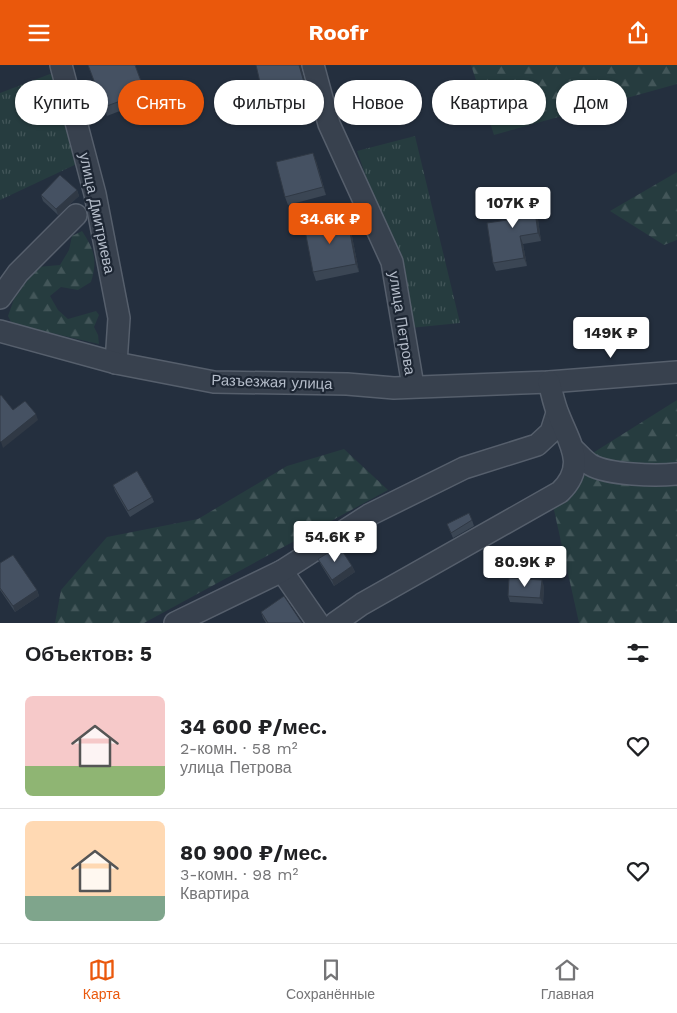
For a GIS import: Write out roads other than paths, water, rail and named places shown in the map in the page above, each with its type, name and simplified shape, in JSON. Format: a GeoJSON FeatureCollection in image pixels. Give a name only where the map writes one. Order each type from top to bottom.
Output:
{"type":"FeatureCollection","features":[{"type":"Feature","properties":{"kind":"street","name":"улица Дмитриева"},"geometry":{"type":"LineString","coordinates":[[61,65],[95,194],[119,318],[116,363]]}},
{"type":"Feature","properties":{"kind":"street","name":"улица Петрова"},"geometry":{"type":"LineString","coordinates":[[313,65],[329,124],[392,262],[413,386]]}},
{"type":"Feature","properties":{"kind":"street"},"geometry":{"type":"LineString","coordinates":[[0,298],[18,273],[76,215]]}},
{"type":"Feature","properties":{"kind":"street","name":"Разъезжая улица"},"geometry":{"type":"LineString","coordinates":[[0,331],[116,363],[214,382],[347,384],[394,388],[549,382],[677,371]]}},
{"type":"Feature","properties":{"kind":"street"},"geometry":{"type":"LineString","coordinates":[[335,623],[362,605],[560,492],[567,485],[573,475],[576,462],[549,382]]}},
{"type":"Feature","properties":{"kind":"street"},"geometry":{"type":"LineString","coordinates":[[175,623],[282,571],[378,510],[464,468],[537,445],[551,433],[558,413]]}},
{"type":"Feature","properties":{"kind":"street"},"geometry":{"type":"LineString","coordinates":[[573,449],[588,463],[605,470],[659,475],[677,474]]}},
{"type":"Feature","properties":{"kind":"street"},"geometry":{"type":"LineString","coordinates":[[282,571],[318,623]]}}]}
